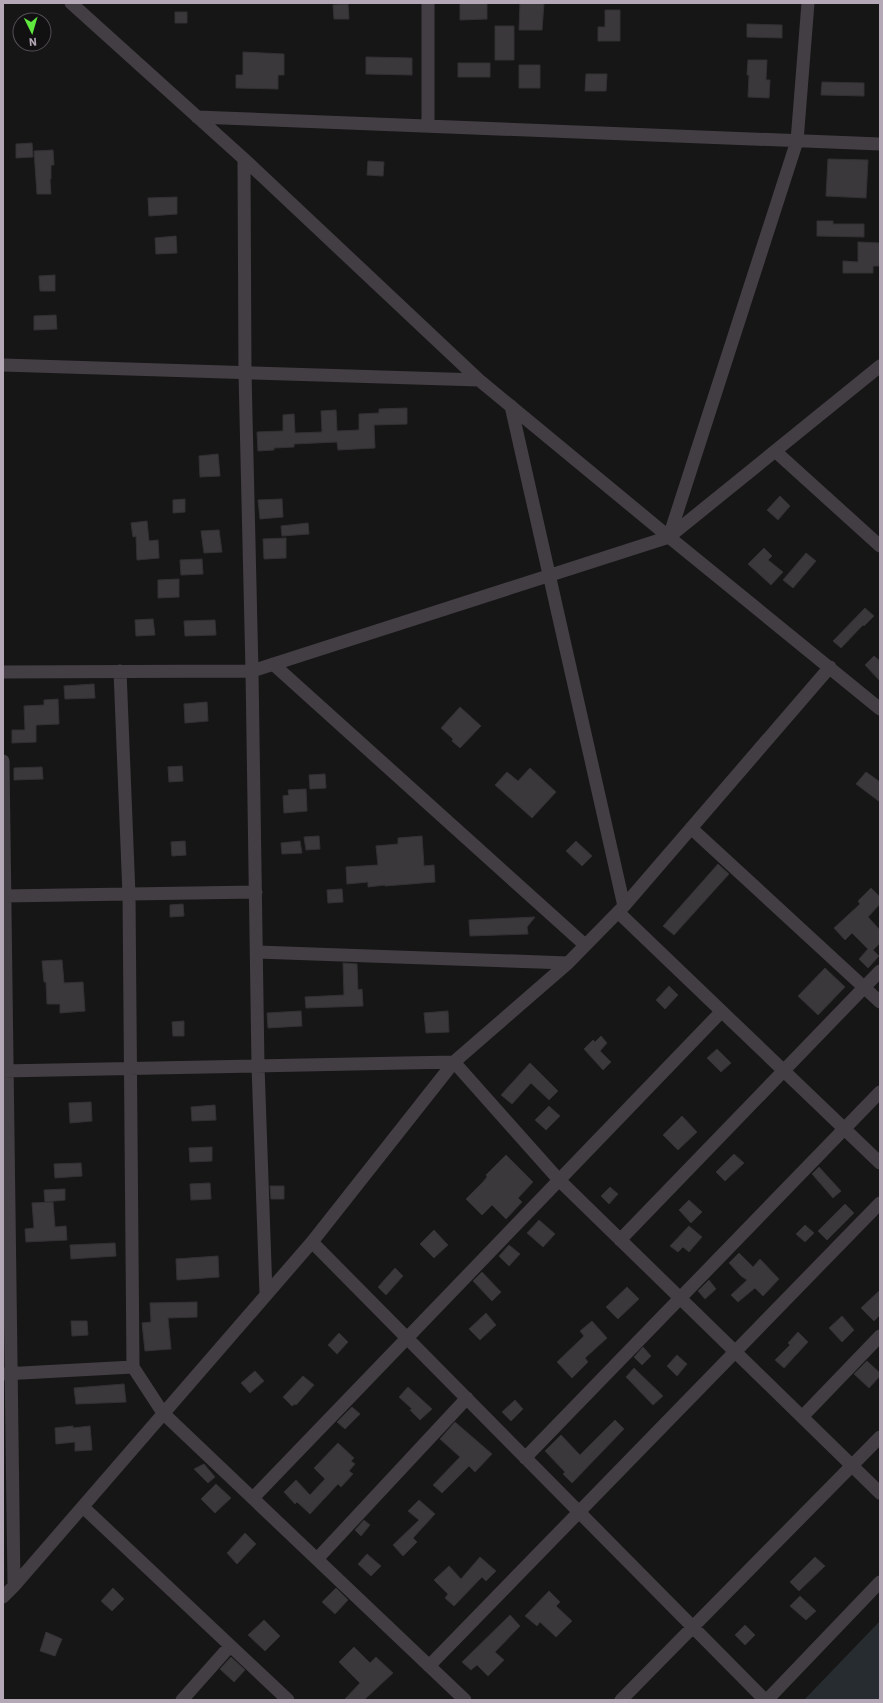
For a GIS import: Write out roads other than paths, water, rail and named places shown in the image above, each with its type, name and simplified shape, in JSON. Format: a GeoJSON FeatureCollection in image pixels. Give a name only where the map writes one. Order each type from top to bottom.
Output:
{"type":"FeatureCollection","features":[{"type":"Feature","properties":{"kind":"street"},"geometry":{"type":"LineString","coordinates":[[71,3],[244,159],[479,380],[669,538],[880,708]]}},
{"type":"Feature","properties":{"kind":"street"},"geometry":{"type":"LineString","coordinates":[[428,3],[428,126]]}},
{"type":"Feature","properties":{"kind":"street"},"geometry":{"type":"LineString","coordinates":[[669,538],[797,141],[808,3]]}},
{"type":"Feature","properties":{"kind":"street"},"geometry":{"type":"LineString","coordinates":[[197,118],[880,144]]}},
{"type":"Feature","properties":{"kind":"street"},"geometry":{"type":"LineString","coordinates":[[244,159],[245,373],[252,671],[258,1066],[266,1294]]}},
{"type":"Feature","properties":{"kind":"street"},"geometry":{"type":"LineString","coordinates":[[3,366],[479,380]]}},
{"type":"Feature","properties":{"kind":"street"},"geometry":{"type":"LineString","coordinates":[[3,672],[252,671],[549,575],[669,538],[880,366]]}},
{"type":"Feature","properties":{"kind":"street"},"geometry":{"type":"LineString","coordinates":[[511,406],[621,909],[722,1012],[880,1163]]}},
{"type":"Feature","properties":{"kind":"street"},"geometry":{"type":"LineString","coordinates":[[775,451],[880,546]]}},
{"type":"Feature","properties":{"kind":"street"},"geometry":{"type":"LineString","coordinates":[[272,664],[586,945]]}},
{"type":"Feature","properties":{"kind":"street"},"geometry":{"type":"LineString","coordinates":[[3,1597],[83,1507],[312,1242],[454,1062],[568,963],[621,909],[830,667]]}},
{"type":"Feature","properties":{"kind":"street"},"geometry":{"type":"LineString","coordinates":[[120,671],[129,895],[133,1367],[163,1413],[465,1700]]}},
{"type":"Feature","properties":{"kind":"street"},"geometry":{"type":"LineString","coordinates":[[3,762],[7,1374],[14,1586]]}},
{"type":"Feature","properties":{"kind":"street"},"geometry":{"type":"LineString","coordinates":[[691,828],[880,1002]]}},
{"type":"Feature","properties":{"kind":"street"},"geometry":{"type":"LineString","coordinates":[[4,896],[256,892]]}},
{"type":"Feature","properties":{"kind":"street"},"geometry":{"type":"LineString","coordinates":[[256,952],[568,963]]}},
{"type":"Feature","properties":{"kind":"street"},"geometry":{"type":"LineString","coordinates":[[620,1240],[880,971]]}},
{"type":"Feature","properties":{"kind":"street"},"geometry":{"type":"LineString","coordinates":[[253,1498],[722,1012]]}},
{"type":"Feature","properties":{"kind":"street"},"geometry":{"type":"LineString","coordinates":[[5,1071],[454,1062],[559,1180],[880,1493]]}},
{"type":"Feature","properties":{"kind":"street"},"geometry":{"type":"LineString","coordinates":[[525,1458],[880,1092]]}},
{"type":"Feature","properties":{"kind":"street"},"geometry":{"type":"LineString","coordinates":[[429,1666],[880,1203]]}},
{"type":"Feature","properties":{"kind":"street"},"geometry":{"type":"LineString","coordinates":[[312,1242],[766,1700],[880,1582]]}},
{"type":"Feature","properties":{"kind":"street"},"geometry":{"type":"LineString","coordinates":[[802,1417],[880,1336]]}},
{"type":"Feature","properties":{"kind":"street"},"geometry":{"type":"LineString","coordinates":[[7,1374],[133,1367]]}},
{"type":"Feature","properties":{"kind":"street"},"geometry":{"type":"LineString","coordinates":[[316,1559],[467,1398]]}},
{"type":"Feature","properties":{"kind":"street"},"geometry":{"type":"LineString","coordinates":[[621,1700],[880,1438]]}},
{"type":"Feature","properties":{"kind":"street"},"geometry":{"type":"LineString","coordinates":[[83,1507],[288,1700]]}},
{"type":"Feature","properties":{"kind":"street"},"geometry":{"type":"LineString","coordinates":[[182,1700],[230,1646]]}}]}
